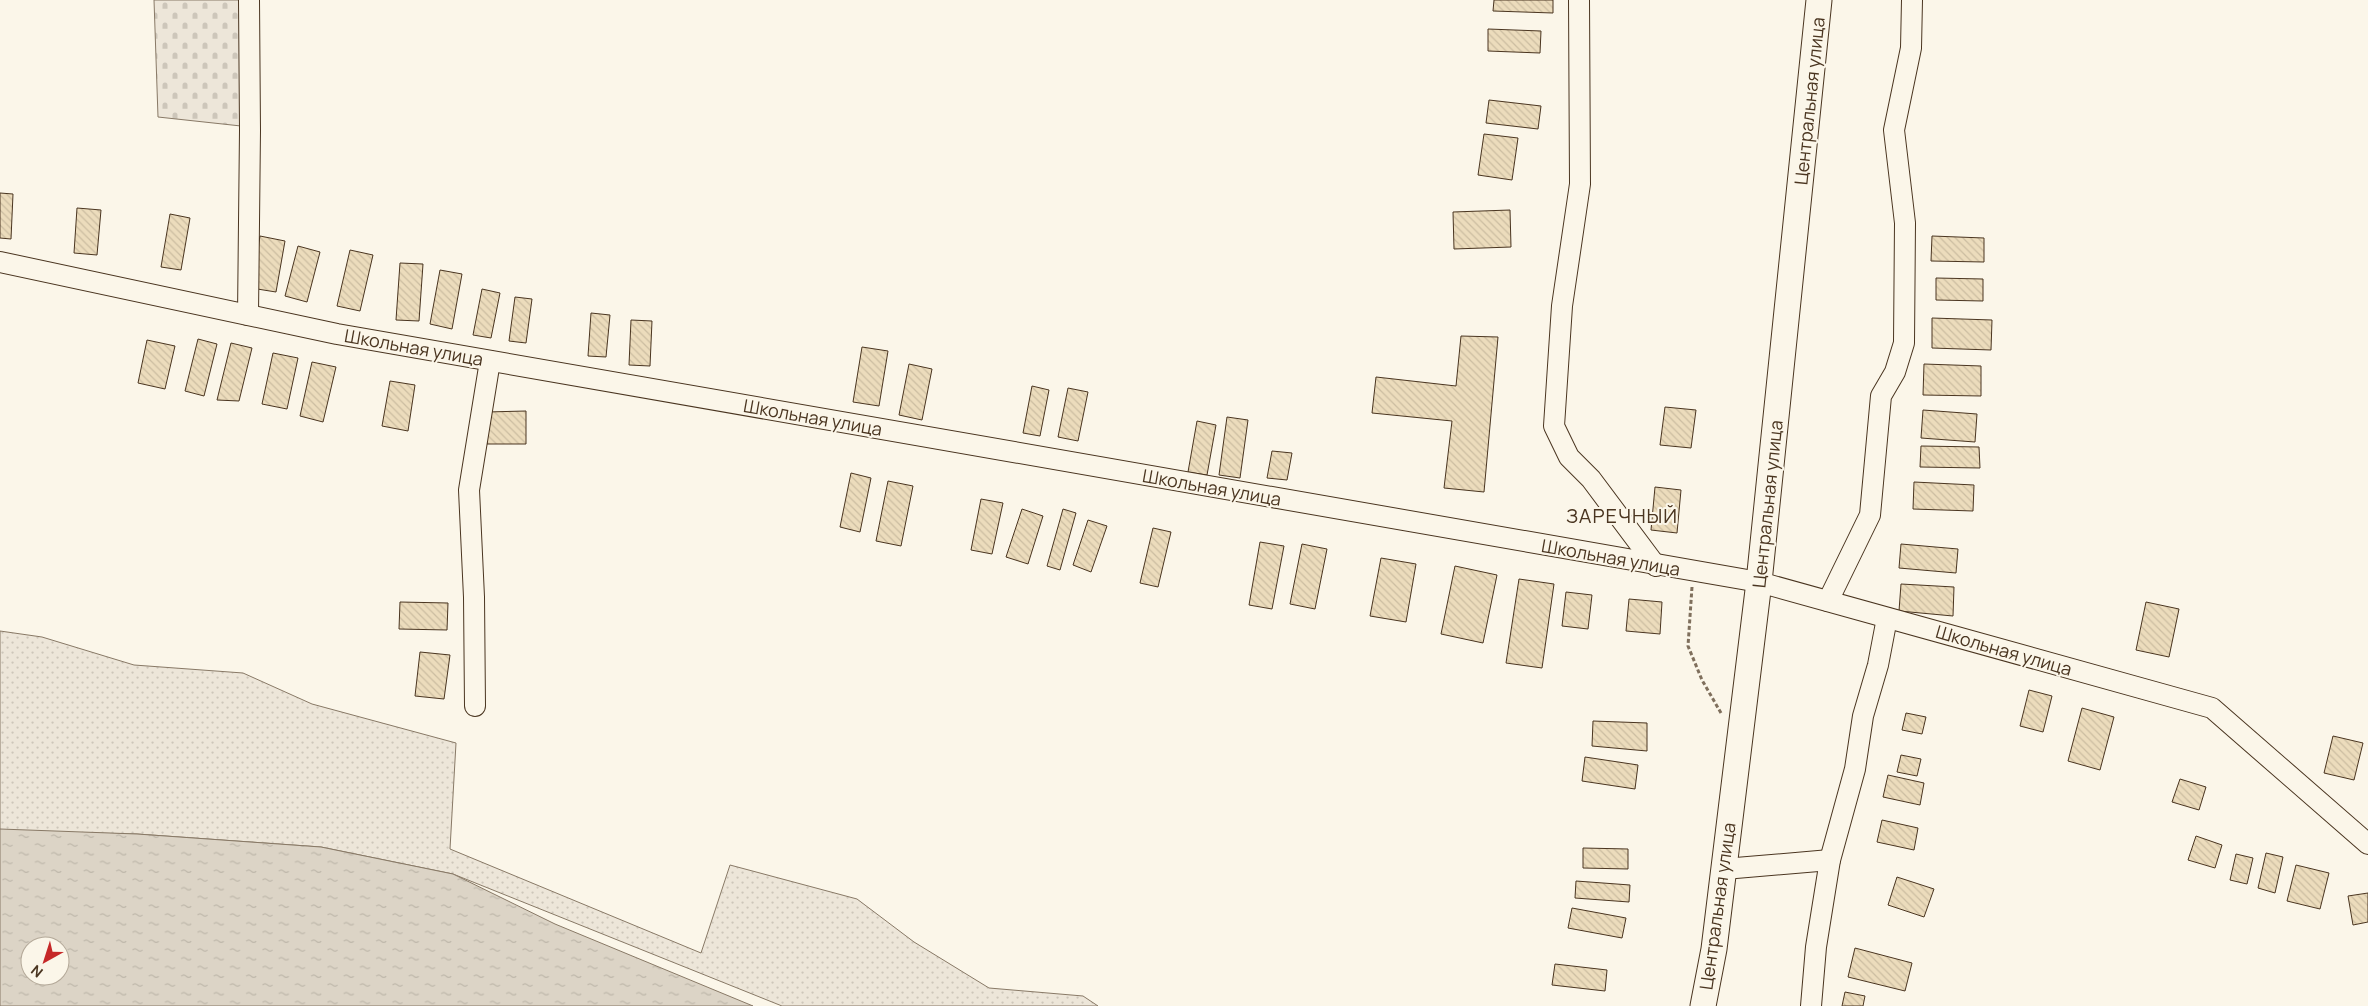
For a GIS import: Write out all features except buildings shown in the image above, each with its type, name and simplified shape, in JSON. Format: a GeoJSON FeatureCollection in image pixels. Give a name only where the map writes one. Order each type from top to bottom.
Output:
{"type":"FeatureCollection","features":[{"type":"Feature","properties":{"kind":"main road","name":"Центральная улица"},"geometry":{"type":"LineString","coordinates":[[1703,1006],[1714,949],[1759,582],[1819,0]]}},
{"type":"Feature","properties":{"kind":"street"},"geometry":{"type":"LineString","coordinates":[[248,0],[250,130],[248,315]]}},
{"type":"Feature","properties":{"kind":"street"},"geometry":{"type":"LineString","coordinates":[[1579,0],[1580,184],[1562,306],[1554,426],[1569,457],[1592,479],[1656,566]]}},
{"type":"Feature","properties":{"kind":"street"},"geometry":{"type":"LineString","coordinates":[[1828,601],[1870,515],[1881,396],[1896,372],[1904,343],[1905,223],[1894,130],[1911,48],[1912,0]]}},
{"type":"Feature","properties":{"kind":"street","name":"Школьная улица"},"geometry":{"type":"LineString","coordinates":[[0,262],[337,334],[1656,566],[1759,582],[2212,708],[2368,844]]}},
{"type":"Feature","properties":{"kind":"street"},"geometry":{"type":"LineString","coordinates":[[475,706],[474,597],[469,490],[490,361]]}},
{"type":"Feature","properties":{"kind":"street"},"geometry":{"type":"LineString","coordinates":[[1811,1006],[1816,947],[1830,860],[1855,769],[1863,716],[1878,665],[1887,618]]}},
{"type":"Feature","properties":{"kind":"street"},"geometry":{"type":"LineString","coordinates":[[1724,868],[1830,860]]}},
{"type":"Feature","properties":{"kind":"path"},"geometry":{"type":"LineString","coordinates":[[1693,572],[1688,646],[1702,680],[1725,720]]}},
{"type":"Feature","properties":{"kind":"green space"},"geometry":{"type":"Polygon","coordinates":[[[154,0],[240,0],[241,126],[158,117],[154,0]]]}},
{"type":"Feature","properties":{"kind":"green space"},"geometry":{"type":"Polygon","coordinates":[[[0,631],[42,637],[134,665],[243,673],[312,704],[456,743],[450,849],[701,953],[730,865],[857,899],[914,942],[989,988],[1083,996],[1098,1006],[782,1006],[453,874],[321,847],[137,834],[0,831],[0,631]]]}},
{"type":"Feature","properties":{"kind":"water"},"geometry":{"type":"Polygon","coordinates":[[[0,829],[137,834],[321,847],[453,874],[555,924],[753,1006],[0,1006],[0,829]]]}},
{"type":"Feature","properties":{"kind":"district","name":"ЗАРЕЧНЫЙ"},"geometry":{"type":"Point","coordinates":[1622,515]}}]}
